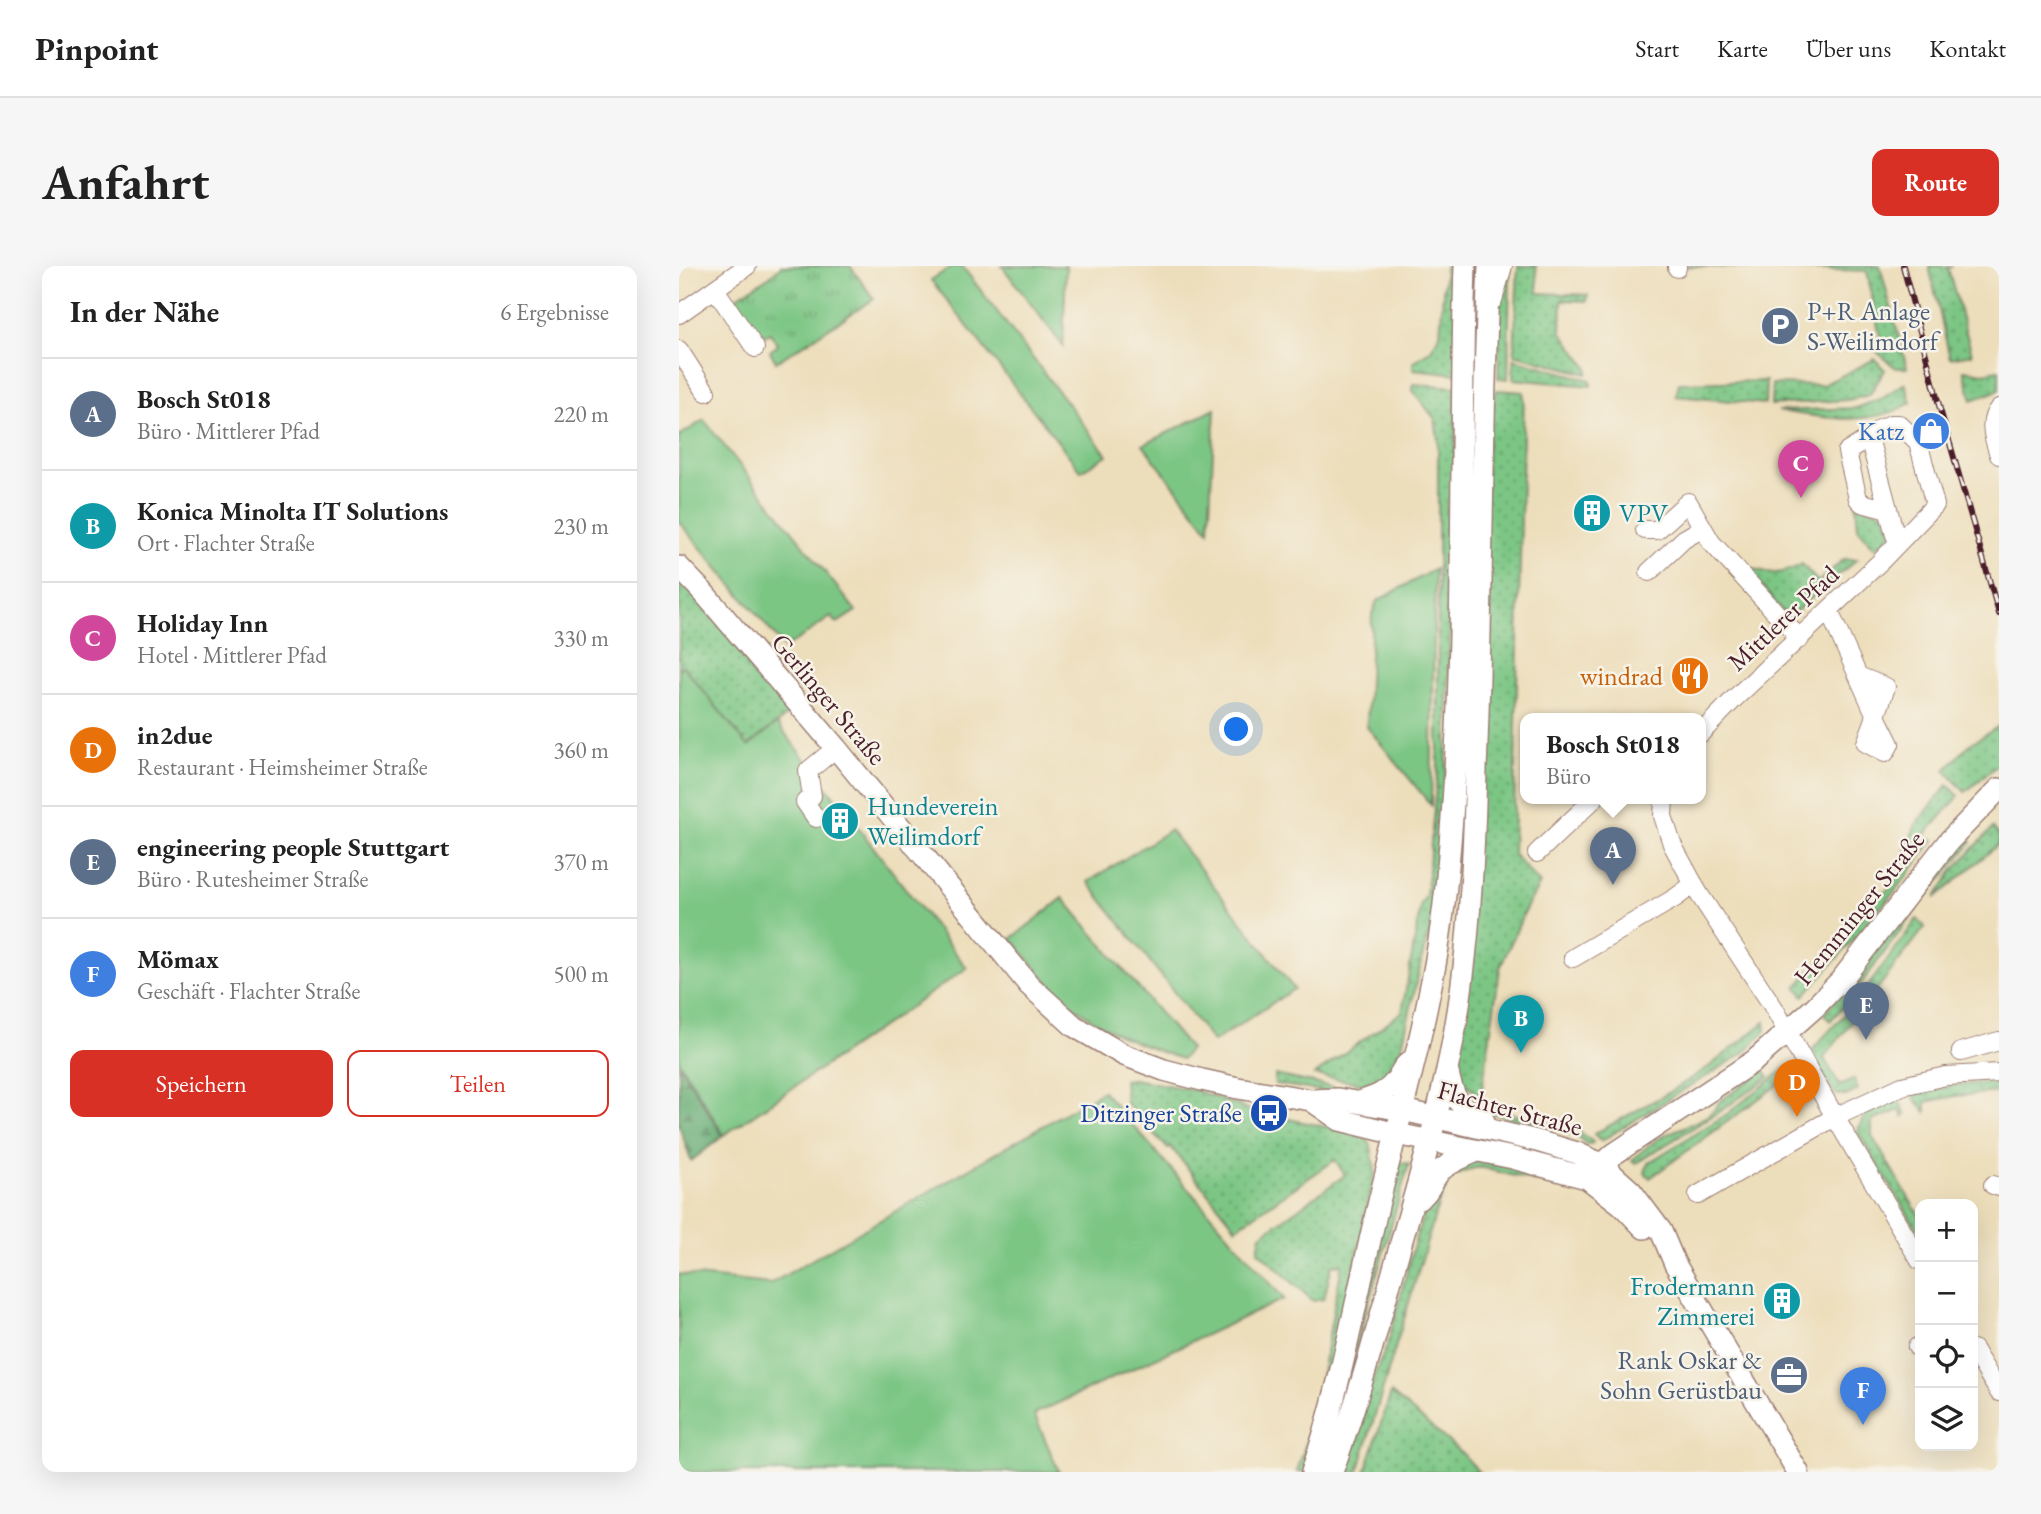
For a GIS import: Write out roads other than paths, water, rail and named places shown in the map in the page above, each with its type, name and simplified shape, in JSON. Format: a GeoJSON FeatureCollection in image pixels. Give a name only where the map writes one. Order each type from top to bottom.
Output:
{"type":"FeatureCollection","features":[{"type":"Feature","properties":{"kind":"main road"},"geometry":{"type":"LineString","coordinates":[[1312,1472],[1333,1408],[1369,1244],[1416,1059],[1438,944],[1450,841],[1457,729],[1465,266]]}},
{"type":"Feature","properties":{"kind":"main road"},"geometry":{"type":"LineString","coordinates":[[1332,1472],[1348,1427],[1430,1140],[1448,1073],[1461,993],[1471,901],[1479,703],[1489,266]]}},
{"type":"Feature","properties":{"kind":"main road","name":"Gerlinger Straße"},"geometry":{"type":"LineString","coordinates":[[679,567],[836,748],[1029,985],[1074,1026],[1124,1055],[1164,1070],[1238,1088],[1311,1100],[1338,1099],[1403,1110]]}},
{"type":"Feature","properties":{"kind":"main road","name":"Hemminger Straße"},"geometry":{"type":"LineString","coordinates":[[1594,1171],[1748,1066],[1788,1032],[1842,979],[1948,842],[1999,789]]}},
{"type":"Feature","properties":{"kind":"main road"},"geometry":{"type":"LineString","coordinates":[[1357,1102],[1385,1092],[1398,1078],[1404,1065],[1416,1059]]}},
{"type":"Feature","properties":{"kind":"main road"},"geometry":{"type":"LineString","coordinates":[[1448,1073],[1460,1104],[1464,1109],[1482,1117],[1487,1128]]}},
{"type":"Feature","properties":{"kind":"main road","name":"Gerlinger Straße"},"geometry":{"type":"LineString","coordinates":[[1311,1100],[1340,1120],[1397,1134]]}},
{"type":"Feature","properties":{"kind":"main road","name":"Flachter Straße"},"geometry":{"type":"LineString","coordinates":[[1403,1110],[1553,1145],[1594,1171],[1675,1265],[1798,1472]]}},
{"type":"Feature","properties":{"kind":"main road","name":"Flachter Straße"},"geometry":{"type":"LineString","coordinates":[[1397,1134],[1594,1171]]}},
{"type":"Feature","properties":{"kind":"main road"},"geometry":{"type":"LineString","coordinates":[[1413,1203],[1426,1195],[1441,1170],[1477,1151]]}},
{"type":"Feature","properties":{"kind":"street"},"geometry":{"type":"LineString","coordinates":[[679,314],[747,266]]}},
{"type":"Feature","properties":{"kind":"street"},"geometry":{"type":"LineString","coordinates":[[1486,316],[1503,266]]}},
{"type":"Feature","properties":{"kind":"street"},"geometry":{"type":"LineString","coordinates":[[715,289],[755,348]]}},
{"type":"Feature","properties":{"kind":"street"},"geometry":{"type":"LineString","coordinates":[[679,350],[706,392]]}},
{"type":"Feature","properties":{"kind":"street"},"geometry":{"type":"LineString","coordinates":[[1999,408],[1995,412],[1992,431],[1999,455]]}},
{"type":"Feature","properties":{"kind":"street","name":"Mittlerer Pfad"},"geometry":{"type":"LineString","coordinates":[[1706,728],[1880,562],[1928,512],[1903,429],[1899,424],[1891,424],[1872,436]]}},
{"type":"Feature","properties":{"kind":"street"},"geometry":{"type":"LineString","coordinates":[[1888,510],[1862,503],[1843,488],[1837,462],[1872,436],[1874,458],[1888,510],[1895,535],[1901,540]]}},
{"type":"Feature","properties":{"kind":"street"},"geometry":{"type":"LineString","coordinates":[[1645,530],[1657,530],[1688,502],[1711,542],[1800,639]]}},
{"type":"Feature","properties":{"kind":"street"},"geometry":{"type":"LineString","coordinates":[[1649,572],[1684,539],[1703,528]]}},
{"type":"Feature","properties":{"kind":"street"},"geometry":{"type":"LineString","coordinates":[[1829,611],[1858,676],[1886,687],[1876,716]]}},
{"type":"Feature","properties":{"kind":"street"},"geometry":{"type":"LineString","coordinates":[[817,818],[805,802],[811,796],[808,771],[836,748]]}},
{"type":"Feature","properties":{"kind":"street"},"geometry":{"type":"LineString","coordinates":[[1537,853],[1589,804]]}},
{"type":"Feature","properties":{"kind":"street"},"geometry":{"type":"LineString","coordinates":[[1664,804],[1663,816],[1672,844],[1694,884],[1771,1003],[1915,1252]]}},
{"type":"Feature","properties":{"kind":"street"},"geometry":{"type":"LineString","coordinates":[[1573,958],[1694,884]]}},
{"type":"Feature","properties":{"kind":"street"},"geometry":{"type":"LineString","coordinates":[[1961,1052],[1999,1041]]}},
{"type":"Feature","properties":{"kind":"street"},"geometry":{"type":"LineString","coordinates":[[1698,1195],[1835,1116],[1902,1086],[1946,1076],[1999,1073]]}},
{"type":"Feature","properties":{"kind":"street"},"geometry":{"type":"LineString","coordinates":[[1978,1357],[1999,1392]]}},
{"type":"Feature","properties":{"kind":"railway"},"geometry":{"type":"LineString","coordinates":[[1903,266],[1940,409],[1999,614]]}},
{"type":"Feature","properties":{"kind":"place","name":"P+R Anlage S-Weilimdorf"},"geometry":{"type":"Point","coordinates":[1780,326]}},
{"type":"Feature","properties":{"kind":"place","name":"Katz"},"geometry":{"type":"Point","coordinates":[1931,431]}},
{"type":"Feature","properties":{"kind":"place","name":"Holiday Inn"},"geometry":{"type":"Point","coordinates":[1801,498]}},
{"type":"Feature","properties":{"kind":"place","name":"VPV"},"geometry":{"type":"Point","coordinates":[1592,513]}},
{"type":"Feature","properties":{"kind":"place","name":"windrad"},"geometry":{"type":"Point","coordinates":[1690,676]}},
{"type":"Feature","properties":{"kind":"place","name":"Hundeverein Weilimdorf"},"geometry":{"type":"Point","coordinates":[840,821]}},
{"type":"Feature","properties":{"kind":"place","name":"Bosch St018"},"geometry":{"type":"Point","coordinates":[1613,885]}},
{"type":"Feature","properties":{"kind":"place","name":"engineering people Stuttgart"},"geometry":{"type":"Point","coordinates":[1866,1040]}},
{"type":"Feature","properties":{"kind":"place","name":"Konica Minolta IT Solutions"},"geometry":{"type":"Point","coordinates":[1521,1053]}},
{"type":"Feature","properties":{"kind":"place","name":"Ditzinger Straße"},"geometry":{"type":"Point","coordinates":[1269,1113]}},
{"type":"Feature","properties":{"kind":"place","name":"in2due"},"geometry":{"type":"Point","coordinates":[1797,1117]}},
{"type":"Feature","properties":{"kind":"place","name":"Frodermann Zimmerei"},"geometry":{"type":"Point","coordinates":[1782,1301]}},
{"type":"Feature","properties":{"kind":"place","name":"Rank Oskar & Sohn Gerüstbau"},"geometry":{"type":"Point","coordinates":[1789,1375]}},
{"type":"Feature","properties":{"kind":"place","name":"Mömax"},"geometry":{"type":"Point","coordinates":[1863,1425]}}]}
